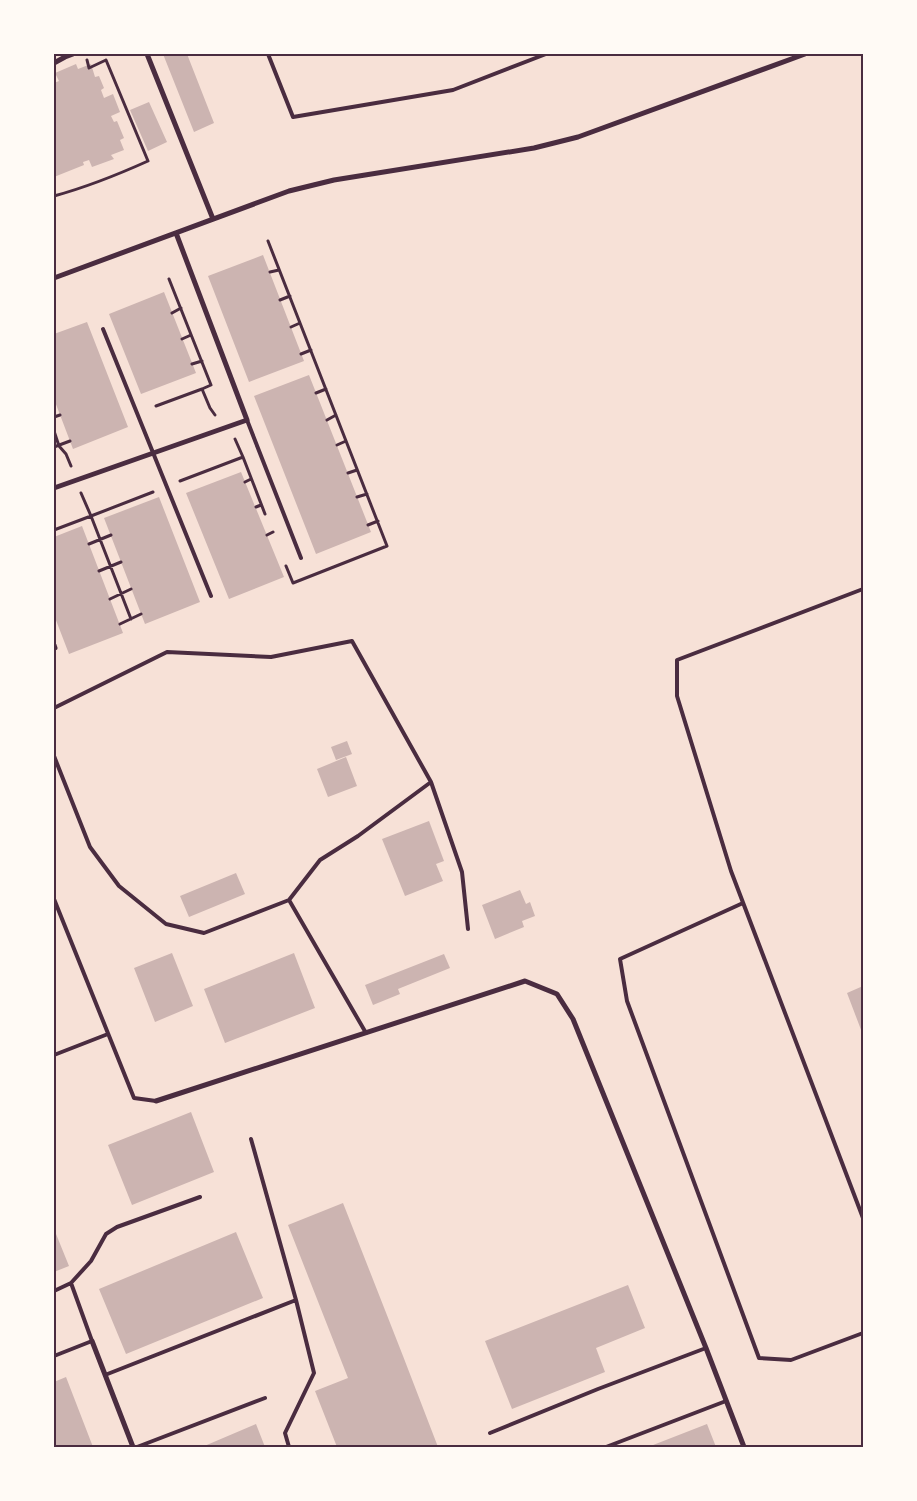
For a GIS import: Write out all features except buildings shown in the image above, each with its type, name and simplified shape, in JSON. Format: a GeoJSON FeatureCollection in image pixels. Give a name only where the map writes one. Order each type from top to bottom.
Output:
{"type":"FeatureCollection","features":[{"type":"Feature","properties":{"kind":"street"},"geometry":{"type":"LineString","coordinates":[[54,63],[64,55],[73,54]]}},
{"type":"Feature","properties":{"kind":"street"},"geometry":{"type":"LineString","coordinates":[[147,54],[214,219]]}},
{"type":"Feature","properties":{"kind":"street"},"geometry":{"type":"LineString","coordinates":[[54,278],[289,191],[334,180],[534,148],[578,136],[805,54]]}},
{"type":"Feature","properties":{"kind":"street"},"geometry":{"type":"LineString","coordinates":[[54,488],[247,420],[176,233]]}},
{"type":"Feature","properties":{"kind":"street"},"geometry":{"type":"LineString","coordinates":[[156,1101],[525,981],[557,994],[573,1018],[744,1447]]}},
{"type":"Feature","properties":{"kind":"street"},"geometry":{"type":"LineString","coordinates":[[92,1341],[133,1447]]}},
{"type":"Feature","properties":{"kind":"lane"},"geometry":{"type":"LineString","coordinates":[[268,54],[293,117],[453,90],[546,54]]}},
{"type":"Feature","properties":{"kind":"lane"},"geometry":{"type":"LineString","coordinates":[[103,329],[211,596]]}},
{"type":"Feature","properties":{"kind":"lane"},"geometry":{"type":"LineString","coordinates":[[247,420],[301,558]]}},
{"type":"Feature","properties":{"kind":"lane"},"geometry":{"type":"LineString","coordinates":[[863,589],[677,660],[677,696],[731,871],[863,1218]]}},
{"type":"Feature","properties":{"kind":"lane"},"geometry":{"type":"LineString","coordinates":[[54,708],[167,652],[270,658],[352,641],[430,782],[462,872],[468,929]]}},
{"type":"Feature","properties":{"kind":"lane"},"geometry":{"type":"LineString","coordinates":[[54,756],[90,847],[119,886],[166,924],[204,933],[289,900],[320,860],[358,836],[430,782]]}},
{"type":"Feature","properties":{"kind":"lane"},"geometry":{"type":"LineString","coordinates":[[54,899],[134,1098],[156,1101]]}},
{"type":"Feature","properties":{"kind":"lane"},"geometry":{"type":"LineString","coordinates":[[289,900],[366,1033]]}},
{"type":"Feature","properties":{"kind":"lane"},"geometry":{"type":"LineString","coordinates":[[743,903],[620,959],[626,1001],[759,1358],[791,1360],[863,1333]]}},
{"type":"Feature","properties":{"kind":"lane"},"geometry":{"type":"LineString","coordinates":[[54,1055],[108,1034]]}},
{"type":"Feature","properties":{"kind":"lane"},"geometry":{"type":"LineString","coordinates":[[251,1138],[296,1300],[314,1373],[285,1433],[288,1447]]}},
{"type":"Feature","properties":{"kind":"lane"},"geometry":{"type":"LineString","coordinates":[[54,1291],[71,1283],[91,1261],[106,1234],[117,1227],[200,1197]]}},
{"type":"Feature","properties":{"kind":"lane"},"geometry":{"type":"LineString","coordinates":[[54,1356],[92,1341],[71,1283]]}},
{"type":"Feature","properties":{"kind":"lane"},"geometry":{"type":"LineString","coordinates":[[105,1375],[296,1300]]}},
{"type":"Feature","properties":{"kind":"lane"},"geometry":{"type":"LineString","coordinates":[[490,1433],[706,1348]]}},
{"type":"Feature","properties":{"kind":"lane"},"geometry":{"type":"LineString","coordinates":[[137,1447],[265,1398]]}},
{"type":"Feature","properties":{"kind":"lane"},"geometry":{"type":"LineString","coordinates":[[606,1447],[726,1401]]}},
{"type":"Feature","properties":{"kind":"path"},"geometry":{"type":"LineString","coordinates":[[54,196],[89,186],[148,161],[106,60],[89,68],[87,61]]}},
{"type":"Feature","properties":{"kind":"path"},"geometry":{"type":"LineString","coordinates":[[268,241],[387,546],[293,583],[283,558]]}},
{"type":"Feature","properties":{"kind":"path"},"geometry":{"type":"LineString","coordinates":[[270,272],[279,270]]}},
{"type":"Feature","properties":{"kind":"path"},"geometry":{"type":"LineString","coordinates":[[156,406],[211,385],[169,279]]}},
{"type":"Feature","properties":{"kind":"path"},"geometry":{"type":"LineString","coordinates":[[280,300],[290,296]]}},
{"type":"Feature","properties":{"kind":"path"},"geometry":{"type":"LineString","coordinates":[[172,313],[181,308]]}},
{"type":"Feature","properties":{"kind":"path"},"geometry":{"type":"LineString","coordinates":[[291,327],[300,323]]}},
{"type":"Feature","properties":{"kind":"path"},"geometry":{"type":"LineString","coordinates":[[182,339],[192,336]]}},
{"type":"Feature","properties":{"kind":"path"},"geometry":{"type":"LineString","coordinates":[[301,354],[311,350]]}},
{"type":"Feature","properties":{"kind":"path"},"geometry":{"type":"LineString","coordinates":[[192,364],[202,360]]}},
{"type":"Feature","properties":{"kind":"path"},"geometry":{"type":"LineString","coordinates":[[202,389],[210,408],[234,438],[265,514]]}},
{"type":"Feature","properties":{"kind":"path"},"geometry":{"type":"LineString","coordinates":[[316,393],[326,389]]}},
{"type":"Feature","properties":{"kind":"path"},"geometry":{"type":"LineString","coordinates":[[54,417],[60,415]]}},
{"type":"Feature","properties":{"kind":"path"},"geometry":{"type":"LineString","coordinates":[[327,420],[336,415]]}},
{"type":"Feature","properties":{"kind":"path"},"geometry":{"type":"LineString","coordinates":[[54,448],[70,441]]}},
{"type":"Feature","properties":{"kind":"path"},"geometry":{"type":"LineString","coordinates":[[337,445],[346,441]]}},
{"type":"Feature","properties":{"kind":"path"},"geometry":{"type":"LineString","coordinates":[[131,619],[91,516],[242,457]]}},
{"type":"Feature","properties":{"kind":"path"},"geometry":{"type":"LineString","coordinates":[[348,473],[357,470]]}},
{"type":"Feature","properties":{"kind":"path"},"geometry":{"type":"LineString","coordinates":[[245,482],[251,479]]}},
{"type":"Feature","properties":{"kind":"path"},"geometry":{"type":"LineString","coordinates":[[358,498],[367,494]]}},
{"type":"Feature","properties":{"kind":"path"},"geometry":{"type":"LineString","coordinates":[[256,507],[262,505]]}},
{"type":"Feature","properties":{"kind":"path"},"geometry":{"type":"LineString","coordinates":[[368,525],[378,521]]}},
{"type":"Feature","properties":{"kind":"path"},"geometry":{"type":"LineString","coordinates":[[267,535],[272,532],[276,541]]}},
{"type":"Feature","properties":{"kind":"path"},"geometry":{"type":"LineString","coordinates":[[89,544],[111,536]]}},
{"type":"Feature","properties":{"kind":"path"},"geometry":{"type":"LineString","coordinates":[[99,570],[121,562]]}},
{"type":"Feature","properties":{"kind":"path"},"geometry":{"type":"LineString","coordinates":[[110,599],[131,589]]}},
{"type":"Feature","properties":{"kind":"path"},"geometry":{"type":"LineString","coordinates":[[120,624],[141,614]]}}]}
